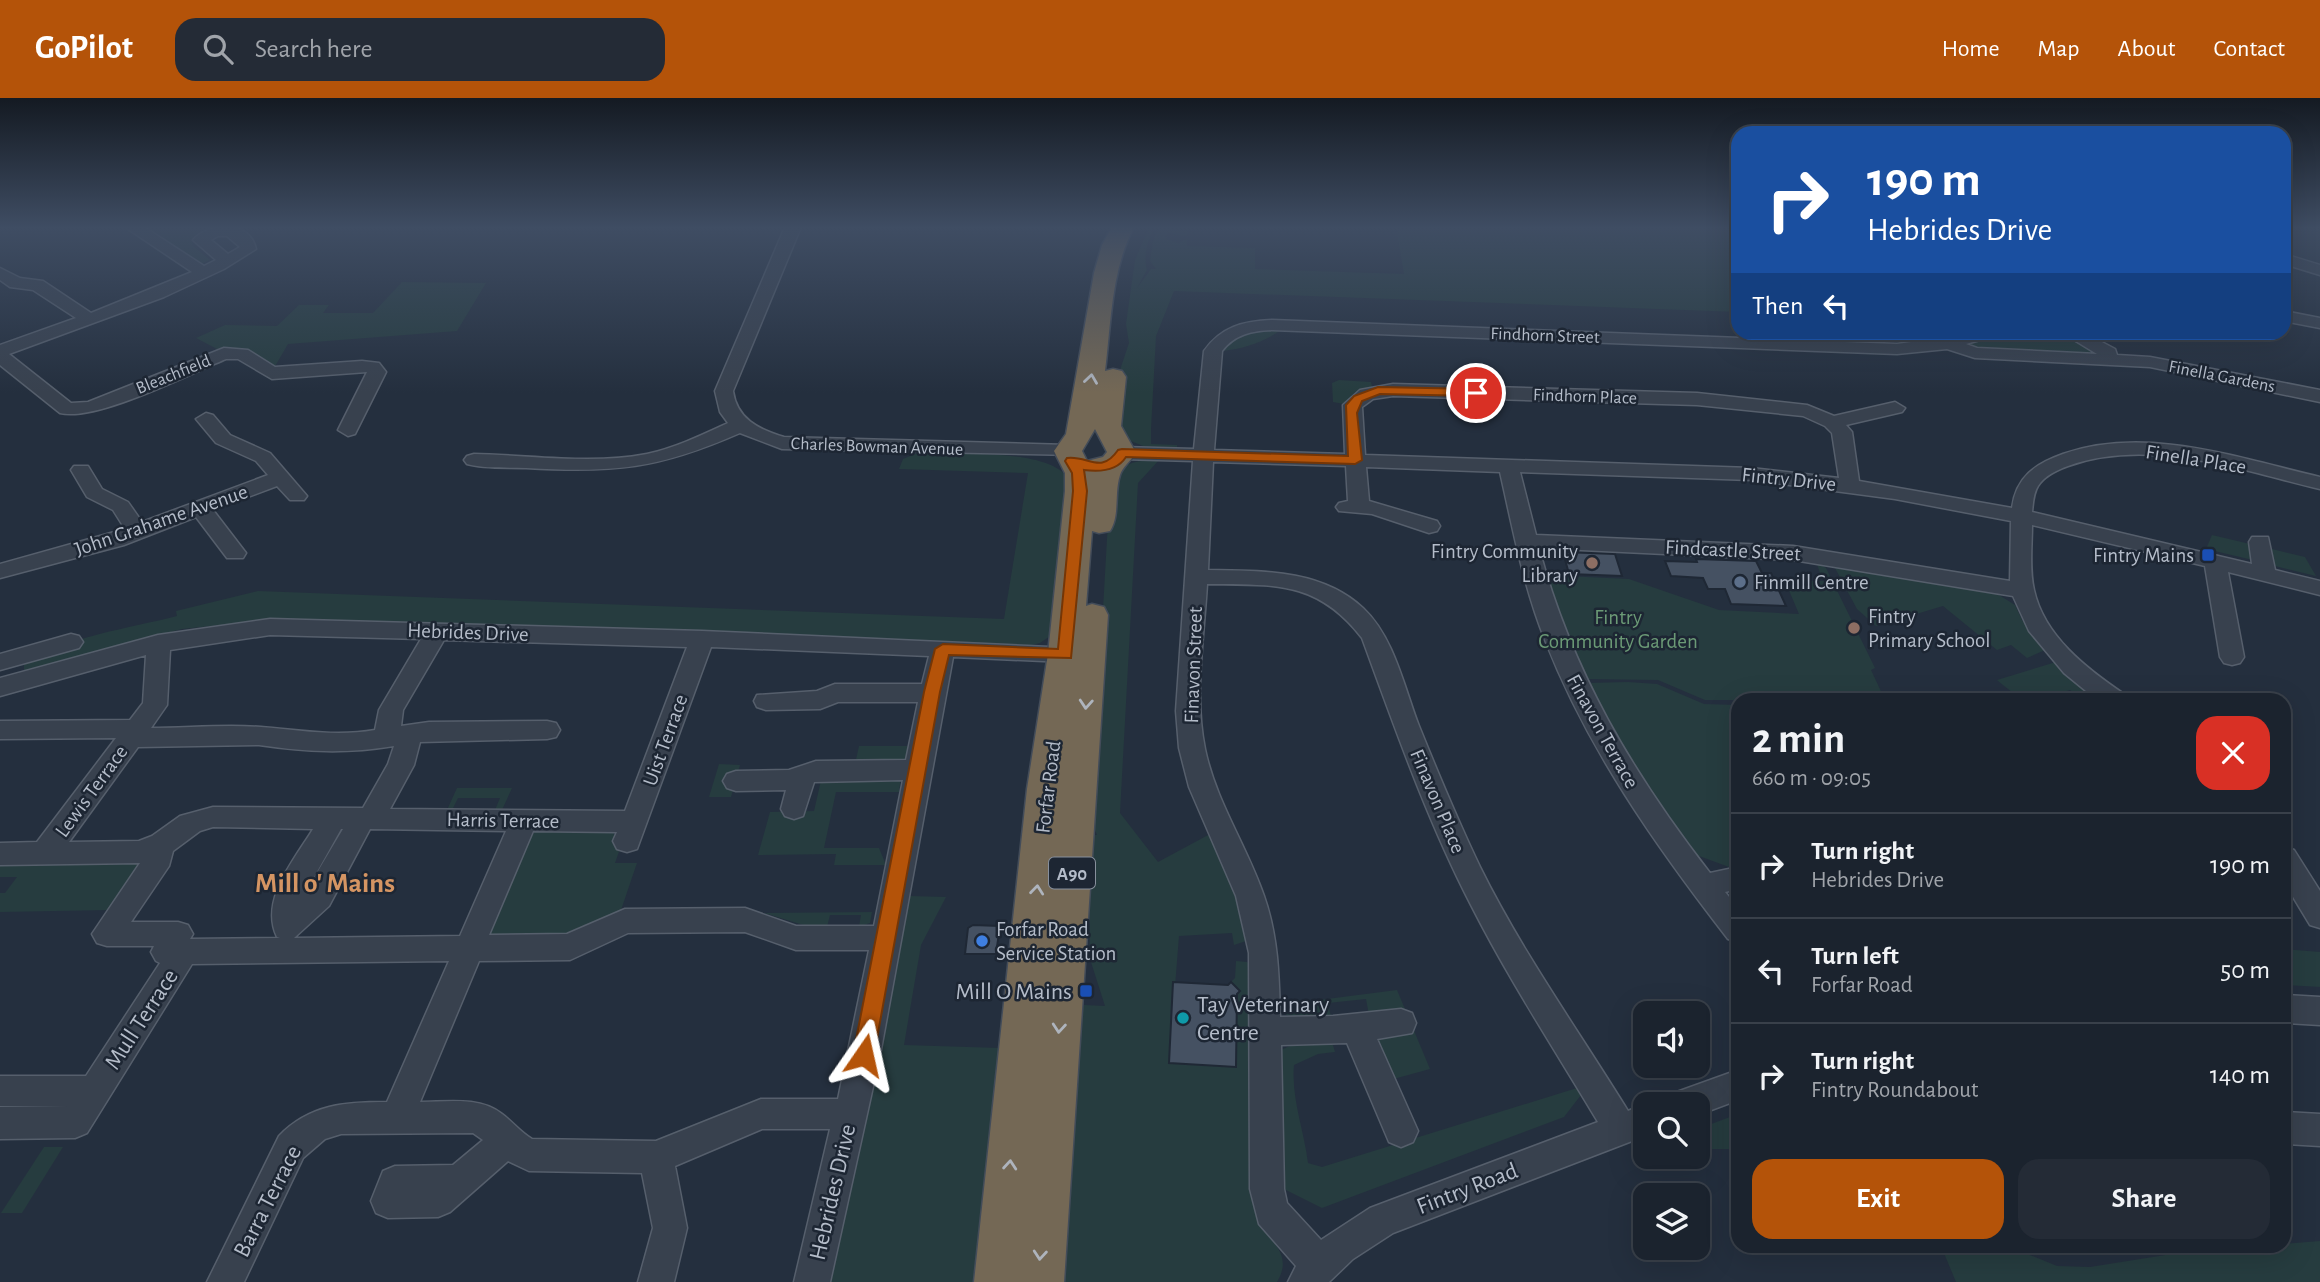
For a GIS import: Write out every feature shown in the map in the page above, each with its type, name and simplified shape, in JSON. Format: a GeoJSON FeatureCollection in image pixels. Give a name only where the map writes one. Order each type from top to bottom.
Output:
{"type":"FeatureCollection","features":[{"type":"Feature","properties":{"kind":"highway","name":"Forfar Road"},"geometry":{"type":"LineString","coordinates":[[1038,1282],[1079,801],[1101,491],[1093,453],[1080,434],[1105,282]]}},
{"type":"Feature","properties":{"kind":"highway","name":"Forfar Road"},"geometry":{"type":"LineString","coordinates":[[1000,1282],[1046,789],[1065,654],[1080,491],[1079,473],[1109,434],[1109,405],[1124,282]]}},
{"type":"Feature","properties":{"kind":"street"},"geometry":{"type":"LineString","coordinates":[[18,282],[37,285],[88,319]]}},
{"type":"Feature","properties":{"kind":"street"},"geometry":{"type":"LineString","coordinates":[[0,351],[180,282]]}},
{"type":"Feature","properties":{"kind":"street"},"geometry":{"type":"LineString","coordinates":[[474,460],[610,464],[636,461],[691,447],[741,425],[724,402],[724,391],[770,282]]}},
{"type":"Feature","properties":{"kind":"street"},"geometry":{"type":"LineString","coordinates":[[2291,317],[2320,323]]}},
{"type":"Feature","properties":{"kind":"street","name":"Findhorn Street"},"geometry":{"type":"LineString","coordinates":[[1203,455],[1213,351],[1226,335],[1256,326],[1897,349],[1960,340]]}},
{"type":"Feature","properties":{"kind":"street","name":"Finella Gardens"},"geometry":{"type":"LineString","coordinates":[[2085,340],[2123,359]]}},
{"type":"Feature","properties":{"kind":"street","name":"Finella Gardens"},"geometry":{"type":"LineString","coordinates":[[1949,343],[1957,348],[1975,352],[2123,359],[2186,368],[2320,396]]}},
{"type":"Feature","properties":{"kind":"street","name":"Bleachfield"},"geometry":{"type":"LineString","coordinates":[[0,356],[67,409],[78,410],[92,407],[224,353],[242,354],[272,373],[362,366],[373,368],[377,372],[348,430]]}},
{"type":"Feature","properties":{"kind":"street","name":"Findhorn Place"},"geometry":{"type":"LineString","coordinates":[[1355,460],[1352,405],[1358,398],[1378,391],[1697,399],[1790,407],[1821,415],[1832,422]]}},
{"type":"Feature","properties":{"kind":"street"},"geometry":{"type":"LineString","coordinates":[[1832,422],[1895,408]]}},
{"type":"Feature","properties":{"kind":"street"},"geometry":{"type":"LineString","coordinates":[[206,419],[223,439],[263,457],[297,496]]}},
{"type":"Feature","properties":{"kind":"street"},"geometry":{"type":"LineString","coordinates":[[1832,422],[1842,432],[1850,486]]}},
{"type":"Feature","properties":{"kind":"street","name":"Charles Bowman Avenue"},"geometry":{"type":"LineString","coordinates":[[741,425],[758,436],[782,443],[1093,453]]}},
{"type":"Feature","properties":{"kind":"street","name":"Finella Place"},"geometry":{"type":"LineString","coordinates":[[2022,590],[2025,491],[2040,471],[2066,458],[2092,452],[2146,450],[2175,453],[2320,483]]}},
{"type":"Feature","properties":{"kind":"street","name":"Fintry Drive"},"geometry":{"type":"LineString","coordinates":[[1093,453],[1751,474],[1850,486],[2023,516],[2320,588]]}},
{"type":"Feature","properties":{"kind":"street","name":"Finavon Street"},"geometry":{"type":"LineString","coordinates":[[1203,455],[1188,711],[1192,748],[1202,787],[1250,896],[1264,953],[1267,1189],[1272,1212],[1313,1273]]}},
{"type":"Feature","properties":{"kind":"street"},"geometry":{"type":"LineString","coordinates":[[1355,460],[1352,507],[1374,508],[1429,526]]}},
{"type":"Feature","properties":{"kind":"street","name":"Finavon Terrace"},"geometry":{"type":"LineString","coordinates":[[1508,465],[1525,541],[1555,639],[1599,732],[1632,787],[1731,921]]}},
{"type":"Feature","properties":{"kind":"street"},"geometry":{"type":"LineString","coordinates":[[81,470],[94,493],[121,506],[138,531]]}},
{"type":"Feature","properties":{"kind":"street","name":"John Grahame Avenue"},"geometry":{"type":"LineString","coordinates":[[0,571],[138,531],[281,477]]}},
{"type":"Feature","properties":{"kind":"street"},"geometry":{"type":"LineString","coordinates":[[200,508],[235,553]]}},
{"type":"Feature","properties":{"kind":"street","name":"Findcastle Street"},"geometry":{"type":"LineString","coordinates":[[1525,541],[1793,552],[2022,590]]}},
{"type":"Feature","properties":{"kind":"street"},"geometry":{"type":"LineString","coordinates":[[2260,542],[2265,574]]}},
{"type":"Feature","properties":{"kind":"street"},"geometry":{"type":"LineString","coordinates":[[2214,561],[2232,657]]}},
{"type":"Feature","properties":{"kind":"street","name":"Finavon Place"},"geometry":{"type":"LineString","coordinates":[[1196,578],[1288,580],[1339,598],[1360,615],[1373,636],[1429,785],[1480,896],[1537,997],[1633,1124]]}},
{"type":"Feature","properties":{"kind":"street"},"geometry":{"type":"LineString","coordinates":[[2022,590],[2029,612],[2043,634],[2083,676],[2106,693]]}},
{"type":"Feature","properties":{"kind":"street","name":"Hebrides Drive"},"geometry":{"type":"LineString","coordinates":[[5,673],[220,630],[270,627],[702,639],[1065,654]]}},
{"type":"Feature","properties":{"kind":"street"},"geometry":{"type":"LineString","coordinates":[[281,939],[318,898],[401,765],[398,735],[391,710],[437,631]]}},
{"type":"Feature","properties":{"kind":"street","name":"Uist Terrace"},"geometry":{"type":"LineString","coordinates":[[631,832],[702,639]]}},
{"type":"Feature","properties":{"kind":"street"},"geometry":{"type":"LineString","coordinates":[[5,673],[71,642]]}},
{"type":"Feature","properties":{"kind":"street","name":"Lewis Terrace"},"geometry":{"type":"LineString","coordinates":[[45,853],[155,705],[158,643]]}},
{"type":"Feature","properties":{"kind":"street","name":"Hebrides Drive"},"geometry":{"type":"LineString","coordinates":[[812,1282],[850,1114],[932,692],[943,649]]}},
{"type":"Feature","properties":{"kind":"street"},"geometry":{"type":"LineString","coordinates":[[766,701],[820,701],[835,693],[932,692]]}},
{"type":"Feature","properties":{"kind":"street","name":"Lewis Terrace"},"geometry":{"type":"LineString","coordinates":[[0,730],[134,733]]}},
{"type":"Feature","properties":{"kind":"street"},"geometry":{"type":"LineString","coordinates":[[134,733],[259,736],[313,743],[341,743],[429,731],[547,730]]}},
{"type":"Feature","properties":{"kind":"street"},"geometry":{"type":"LineString","coordinates":[[736,781],[790,780],[816,771],[918,770]]}},
{"type":"Feature","properties":{"kind":"street"},"geometry":{"type":"LineString","coordinates":[[794,809],[803,775]]}},
{"type":"Feature","properties":{"kind":"street","name":"Harris Terrace"},"geometry":{"type":"LineString","coordinates":[[160,846],[183,826],[205,818],[524,820],[631,832]]}},
{"type":"Feature","properties":{"kind":"street"},"geometry":{"type":"LineString","coordinates":[[281,939],[287,899],[333,818]]}},
{"type":"Feature","properties":{"kind":"street"},"geometry":{"type":"LineString","coordinates":[[397,1117],[524,820]]}},
{"type":"Feature","properties":{"kind":"street"},"geometry":{"type":"LineString","coordinates":[[0,854],[139,852],[160,846]]}},
{"type":"Feature","properties":{"kind":"street","name":"Mull Terrace"},"geometry":{"type":"LineString","coordinates":[[160,846],[159,858],[107,934],[178,934],[166,952],[184,951]]}},
{"type":"Feature","properties":{"kind":"street"},"geometry":{"type":"LineString","coordinates":[[2291,869],[2320,916]]}},
{"type":"Feature","properties":{"kind":"street"},"geometry":{"type":"LineString","coordinates":[[1703,886],[1731,880]]}},
{"type":"Feature","properties":{"kind":"street"},"geometry":{"type":"LineString","coordinates":[[184,951],[281,939],[471,948],[569,947],[625,921],[746,920],[796,937],[886,938]]}},
{"type":"Feature","properties":{"kind":"street","name":"Mull Terrace"},"geometry":{"type":"LineString","coordinates":[[0,1123],[75,1122],[184,951]]}},
{"type":"Feature","properties":{"kind":"street"},"geometry":{"type":"LineString","coordinates":[[2291,1009],[2320,1011]]}},
{"type":"Feature","properties":{"kind":"street"},"geometry":{"type":"LineString","coordinates":[[1266,1031],[1356,1028],[1401,1023]]}},
{"type":"Feature","properties":{"kind":"street"},"geometry":{"type":"LineString","coordinates":[[1356,1028],[1401,1131]]}},
{"type":"Feature","properties":{"kind":"street"},"geometry":{"type":"LineString","coordinates":[[1710,1095],[1731,1088]]}},
{"type":"Feature","properties":{"kind":"street","name":"Mull Terrace"},"geometry":{"type":"LineString","coordinates":[[0,1091],[95,1091]]}},
{"type":"Feature","properties":{"kind":"street"},"geometry":{"type":"LineString","coordinates":[[656,1282],[670,1228],[656,1157],[761,1114],[850,1114]]}},
{"type":"Feature","properties":{"kind":"street","name":"Barra Terrace"},"geometry":{"type":"LineString","coordinates":[[225,1282],[291,1147],[303,1133],[321,1122],[341,1118],[474,1117],[490,1124],[520,1153],[545,1157],[656,1157]]}},
{"type":"Feature","properties":{"kind":"street","name":"Fintry Road"},"geometry":{"type":"LineString","coordinates":[[1313,1273],[1347,1239],[1382,1220],[1633,1124]]}},
{"type":"Feature","properties":{"kind":"street"},"geometry":{"type":"LineString","coordinates":[[2291,1128],[2320,1130]]}},
{"type":"Feature","properties":{"kind":"street"},"geometry":{"type":"LineString","coordinates":[[459,1182],[506,1142]]}},
{"type":"Feature","properties":{"kind":"green space"},"geometry":{"type":"Polygon","coordinates":[[[402,282],[486,283],[457,331],[288,344],[274,368],[250,350],[219,350],[196,338],[225,325],[277,326],[299,305],[329,305],[323,313],[373,313],[402,282]]]}},
{"type":"Feature","properties":{"kind":"green space"},"geometry":{"type":"Polygon","coordinates":[[[1132,282],[1140,282],[1137,288],[1141,282],[1731,282],[1731,312],[1174,291],[1156,336],[1151,444],[1177,445],[1177,449],[1148,448],[1121,437],[1114,413],[1120,370],[1129,343],[1126,324],[1132,282]]]}},
{"type":"Feature","properties":{"kind":"green space"},"geometry":{"type":"Polygon","coordinates":[[[1265,329],[1281,330],[1253,344],[1223,351],[1236,339],[1265,329]]]}},
{"type":"Feature","properties":{"kind":"green space"},"geometry":{"type":"Polygon","coordinates":[[[2075,340],[2098,353],[1973,349],[1965,346],[1966,342],[2075,340]]]}},
{"type":"Feature","properties":{"kind":"green space"},"geometry":{"type":"Polygon","coordinates":[[[1339,380],[1371,382],[1372,387],[1354,393],[1344,404],[1333,402],[1332,383],[1339,380]]]}},
{"type":"Feature","properties":{"kind":"green space"},"geometry":{"type":"Polygon","coordinates":[[[915,454],[1020,457],[1057,468],[1068,478],[1053,634],[1040,643],[1024,647],[294,621],[182,629],[24,671],[24,665],[40,655],[77,640],[177,616],[176,611],[258,591],[1004,619],[1028,473],[899,469],[903,459],[915,454]]]}},
{"type":"Feature","properties":{"kind":"green space"},"geometry":{"type":"Polygon","coordinates":[[[1160,459],[1138,483],[1120,813],[1158,862],[1210,834],[1251,931],[1246,941],[1234,945],[1232,933],[1179,936],[1169,1063],[1236,1066],[1237,994],[1240,991],[1231,982],[1235,978],[1236,961],[1247,962],[1256,971],[1253,1198],[1260,1223],[1281,1253],[1282,1271],[1277,1282],[1060,1282],[1071,1055],[1084,1005],[1105,1006],[1090,959],[1088,835],[1097,835],[1091,821],[1110,486],[1124,467],[1160,459]]]}},
{"type":"Feature","properties":{"kind":"green space"},"geometry":{"type":"Polygon","coordinates":[[[2212,535],[2250,544],[2257,561],[2206,549],[2212,535]]]}},
{"type":"Feature","properties":{"kind":"green space"},"geometry":{"type":"Polygon","coordinates":[[[2272,549],[2305,557],[2316,576],[2271,565],[2272,549]]]}},
{"type":"Feature","properties":{"kind":"green space","name":"Fintry Community Garden"},"geometry":{"type":"Polygon","coordinates":[[[1816,561],[1826,568],[1875,668],[1871,670],[1882,693],[1731,693],[1731,700],[1705,700],[1658,680],[1585,679],[1545,575],[1629,579],[1719,610],[1799,614],[1785,581],[1828,581],[1821,576],[1816,561]]]}},
{"type":"Feature","properties":{"kind":"green space"},"geometry":{"type":"Polygon","coordinates":[[[1837,564],[1991,590],[2015,605],[2022,620],[2045,650],[2027,658],[2011,645],[1997,650],[1943,606],[1876,626],[1857,609],[1835,568],[1837,564]]]}},
{"type":"Feature","properties":{"kind":"green space"},"geometry":{"type":"Polygon","coordinates":[[[2056,662],[2092,693],[2074,693],[2070,690],[2060,693],[2014,693],[1997,680],[2056,662]]]}},
{"type":"Feature","properties":{"kind":"green space"},"geometry":{"type":"Polygon","coordinates":[[[1586,683],[1657,684],[1704,704],[1731,705],[1731,867],[1691,853],[1640,779],[1586,683]]]}},
{"type":"Feature","properties":{"kind":"green space"},"geometry":{"type":"Polygon","coordinates":[[[859,746],[908,746],[905,764],[855,764],[859,746]]]}},
{"type":"Feature","properties":{"kind":"green space"},"geometry":{"type":"Polygon","coordinates":[[[719,764],[740,765],[731,797],[709,797],[719,764]]]}},
{"type":"Feature","properties":{"kind":"green space"},"geometry":{"type":"Polygon","coordinates":[[[822,776],[901,776],[899,792],[836,792],[824,848],[879,848],[886,865],[834,865],[836,854],[758,855],[770,812],[814,811],[822,776]]]}},
{"type":"Feature","properties":{"kind":"green space"},"geometry":{"type":"Polygon","coordinates":[[[457,788],[512,788],[502,810],[495,810],[500,798],[458,798],[452,810],[447,810],[457,788]]]}},
{"type":"Feature","properties":{"kind":"green space"},"geometry":{"type":"Polygon","coordinates":[[[612,831],[621,846],[615,863],[637,863],[620,913],[573,939],[486,940],[529,838],[535,832],[612,831]]]}},
{"type":"Feature","properties":{"kind":"green space"},"geometry":{"type":"Polygon","coordinates":[[[145,861],[111,910],[0,912],[0,893],[5,893],[17,877],[0,877],[0,863],[145,861]]]}},
{"type":"Feature","properties":{"kind":"green space"},"geometry":{"type":"Polygon","coordinates":[[[909,896],[946,897],[921,945],[904,1045],[1000,1048],[977,1282],[831,1282],[880,1056],[909,896]]]}},
{"type":"Feature","properties":{"kind":"green space"},"geometry":{"type":"Polygon","coordinates":[[[872,912],[870,923],[859,927],[861,915],[830,915],[827,927],[810,927],[764,913],[872,912]]]}},
{"type":"Feature","properties":{"kind":"green space"},"geometry":{"type":"Polygon","coordinates":[[[2291,950],[2320,952],[2320,987],[2291,985],[2291,950]]]}},
{"type":"Feature","properties":{"kind":"green space"},"geometry":{"type":"Polygon","coordinates":[[[1397,990],[1430,1069],[1390,1080],[1375,1048],[1366,999],[1328,1003],[1331,1017],[1286,1015],[1280,1005],[1397,990]]]}},
{"type":"Feature","properties":{"kind":"green space"},"geometry":{"type":"Polygon","coordinates":[[[1292,1045],[1333,1045],[1335,1052],[1318,1054],[1294,1065],[1296,1102],[1308,1163],[1322,1167],[1577,1088],[1581,1095],[1564,1117],[1322,1208],[1282,1188],[1281,1050],[1292,1045]]]}},
{"type":"Feature","properties":{"kind":"green space"},"geometry":{"type":"Polygon","coordinates":[[[1731,1117],[1731,1149],[1710,1149],[1710,1124],[1731,1117]]]}},
{"type":"Feature","properties":{"kind":"green space"},"geometry":{"type":"Polygon","coordinates":[[[44,1147],[63,1147],[22,1213],[1,1213],[44,1147]]]}},
{"type":"Feature","properties":{"kind":"green space"},"geometry":{"type":"Polygon","coordinates":[[[2320,1241],[2320,1282],[1956,1282],[1944,1253],[2025,1253],[2057,1266],[2090,1267],[2178,1253],[2291,1253],[2291,1243],[2320,1241]]]}},
{"type":"Feature","properties":{"kind":"building","name":"Fintry Community Library"},"geometry":{"type":"Polygon","coordinates":[[[1563,552],[1615,554],[1622,576],[1569,574],[1563,552]]]}},
{"type":"Feature","properties":{"kind":"building","name":"Finmill Centre"},"geometry":{"type":"Polygon","coordinates":[[[1696,559],[1756,561],[1762,573],[1771,573],[1786,606],[1731,604],[1725,589],[1708,589],[1703,578],[1671,576],[1665,561],[1697,562],[1696,559]]]}},
{"type":"Feature","properties":{"kind":"building","name":"Forfar Road Service Station"},"geometry":{"type":"Polygon","coordinates":[[[973,925],[1000,926],[996,954],[965,954],[968,928],[973,925]]]}},
{"type":"Feature","properties":{"kind":"building","name":"Tay Veterinary Centre"},"geometry":{"type":"Polygon","coordinates":[[[1173,982],[1228,985],[1231,982],[1240,991],[1237,994],[1236,1067],[1169,1063],[1173,982]]]}},
{"type":"Feature","properties":{"kind":"place","name":"Fintry Mains"},"geometry":{"type":"Point","coordinates":[2208,555]}},
{"type":"Feature","properties":{"kind":"place","name":"Fintry Community Library"},"geometry":{"type":"Point","coordinates":[1592,563]}},
{"type":"Feature","properties":{"kind":"place","name":"Finmill Centre"},"geometry":{"type":"Point","coordinates":[1740,582]}},
{"type":"Feature","properties":{"kind":"place","name":"Fintry Primary School"},"geometry":{"type":"Point","coordinates":[1854,628]}},
{"type":"Feature","properties":{"kind":"place","name":"Forfar Road Service Station"},"geometry":{"type":"Point","coordinates":[982,941]}},
{"type":"Feature","properties":{"kind":"place","name":"Mill O Mains"},"geometry":{"type":"Point","coordinates":[1086,991]}},
{"type":"Feature","properties":{"kind":"place","name":"Tay Veterinary Centre"},"geometry":{"type":"Point","coordinates":[1183,1018]}},
{"type":"Feature","properties":{"kind":"district","name":"Mill o' Mains"},"geometry":{"type":"Point","coordinates":[325,882]}},
{"type":"Feature","properties":{"kind":"route"},"geometry":{"type":"LineString","coordinates":[[864,1055],[932,692],[943,649],[1065,654],[1080,491],[1079,473],[1072,461],[1093,468],[1108,466],[1120,458],[1122,453],[1355,460],[1351,413],[1352,405],[1358,398],[1378,391],[1393,390],[1476,393]]}}]}
